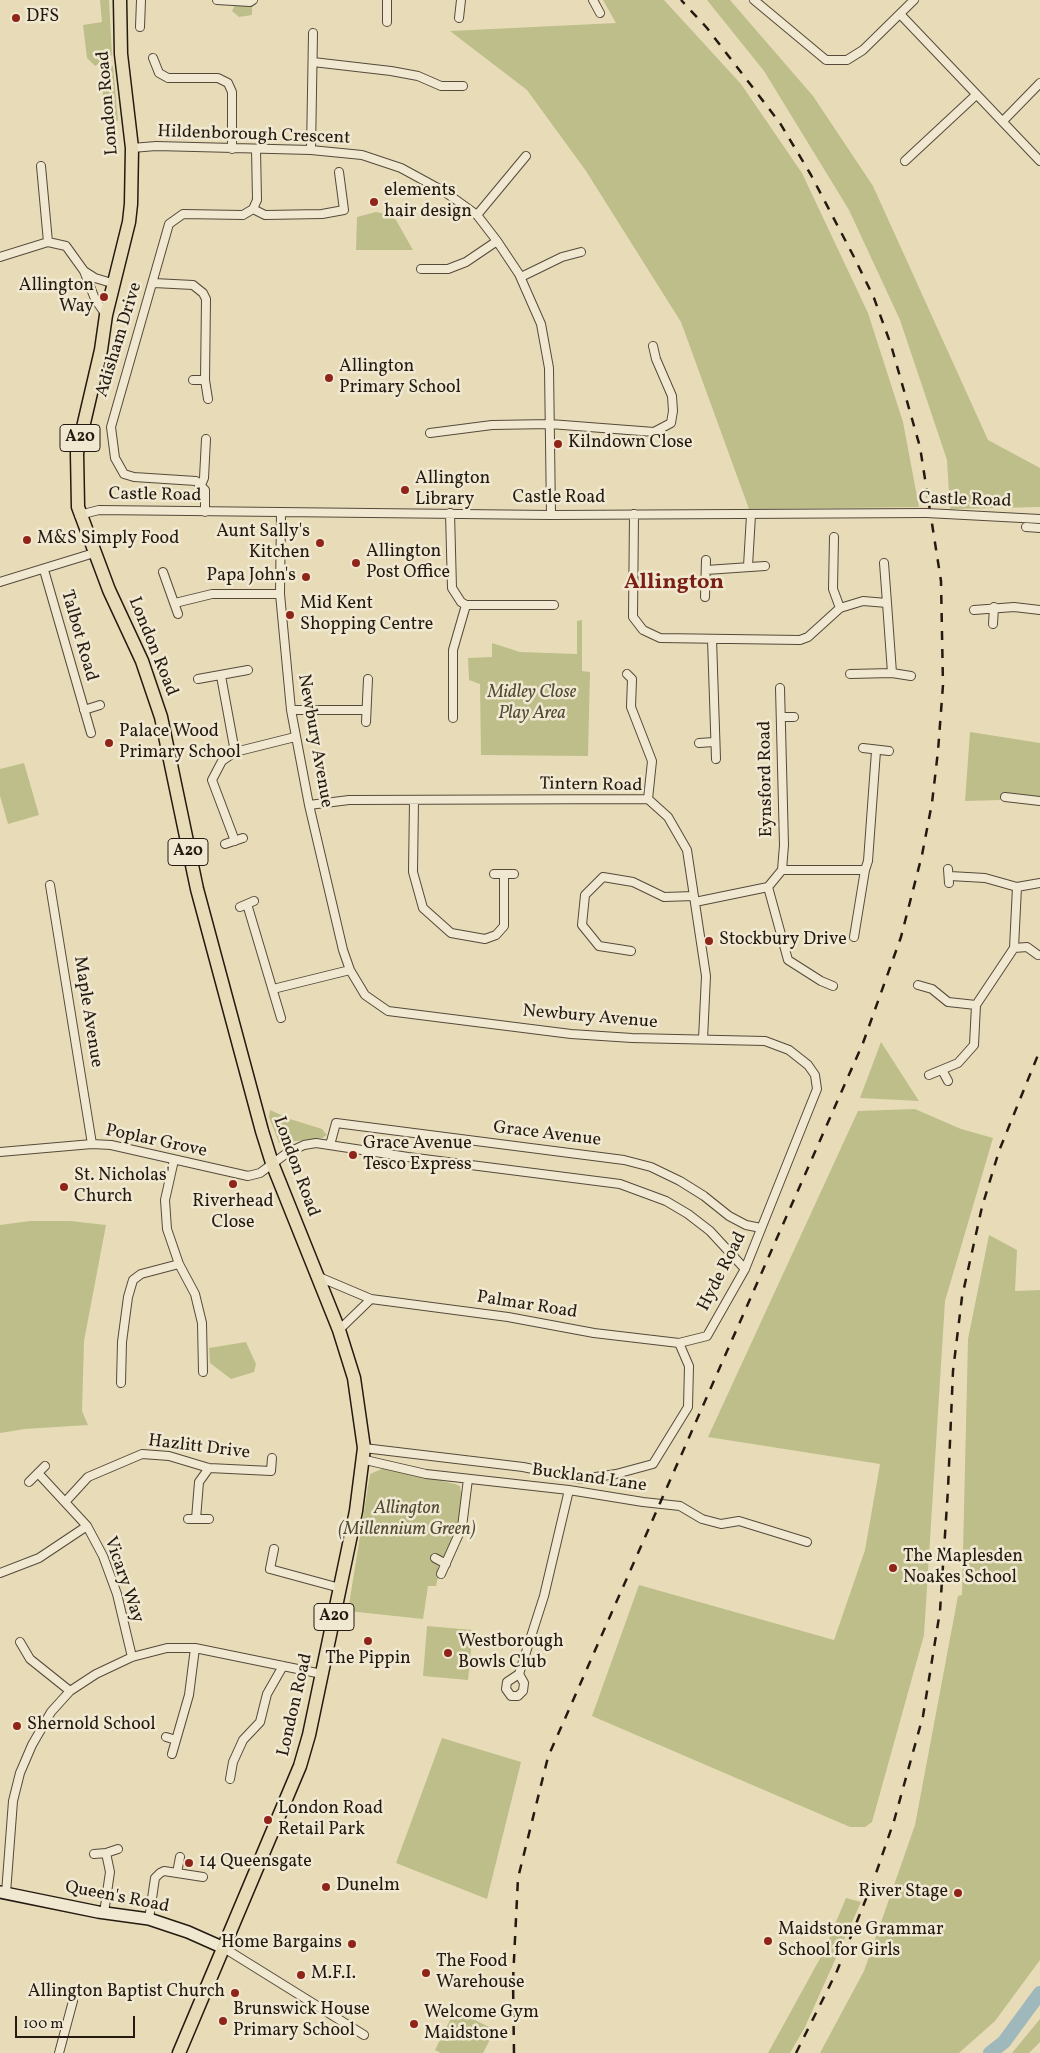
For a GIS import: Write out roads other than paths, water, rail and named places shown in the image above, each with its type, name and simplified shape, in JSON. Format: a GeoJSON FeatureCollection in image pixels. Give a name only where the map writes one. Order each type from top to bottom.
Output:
{"type":"FeatureCollection","features":[{"type":"Feature","properties":{"kind":"main road","name":"London Road"},"geometry":{"type":"LineString","coordinates":[[120,0],[122,54],[132,148],[131,204],[115,284],[106,315],[101,350],[77,453],[76,486],[79,516],[142,661],[161,716],[197,889],[272,1162],[339,1330],[354,1378],[362,1454],[356,1511],[309,1735],[300,1766],[179,2053]]}},
{"type":"Feature","properties":{"kind":"street"},"geometry":{"type":"LineString","coordinates":[[140,27],[141,0]]}},
{"type":"Feature","properties":{"kind":"street"},"geometry":{"type":"LineString","coordinates":[[217,0],[250,2],[253,0]]}},
{"type":"Feature","properties":{"kind":"street"},"geometry":{"type":"LineString","coordinates":[[387,0],[387,22]]}},
{"type":"Feature","properties":{"kind":"street"},"geometry":{"type":"LineString","coordinates":[[459,18],[461,0]]}},
{"type":"Feature","properties":{"kind":"street"},"geometry":{"type":"LineString","coordinates":[[593,0],[600,13]]}},
{"type":"Feature","properties":{"kind":"street"},"geometry":{"type":"LineString","coordinates":[[754,0],[826,60],[847,60],[863,50],[914,0]]}},
{"type":"Feature","properties":{"kind":"street"},"geometry":{"type":"LineString","coordinates":[[900,14],[1040,161]]}},
{"type":"Feature","properties":{"kind":"street"},"geometry":{"type":"LineString","coordinates":[[311,150],[313,32]]}},
{"type":"Feature","properties":{"kind":"street"},"geometry":{"type":"LineString","coordinates":[[152,58],[159,73],[168,78],[218,78],[228,83],[232,92],[232,149]]}},
{"type":"Feature","properties":{"kind":"street"},"geometry":{"type":"LineString","coordinates":[[313,62],[418,76],[441,86],[463,86]]}},
{"type":"Feature","properties":{"kind":"street"},"geometry":{"type":"LineString","coordinates":[[1003,121],[1040,83]]}},
{"type":"Feature","properties":{"kind":"street"},"geometry":{"type":"LineString","coordinates":[[905,161],[976,95]]}},
{"type":"Feature","properties":{"kind":"street","name":"Hildenborough Crescent"},"geometry":{"type":"LineString","coordinates":[[132,148],[156,146],[311,150],[362,155],[401,168],[445,192],[477,215],[498,241],[520,277],[541,324],[549,368],[551,515]]}},
{"type":"Feature","properties":{"kind":"street"},"geometry":{"type":"LineString","coordinates":[[253,209],[257,200],[256,149]]}},
{"type":"Feature","properties":{"kind":"street"},"geometry":{"type":"LineString","coordinates":[[477,215],[526,156]]}},
{"type":"Feature","properties":{"kind":"street"},"geometry":{"type":"LineString","coordinates":[[41,166],[48,242]]}},
{"type":"Feature","properties":{"kind":"street","name":"Adisham Drive"},"geometry":{"type":"LineString","coordinates":[[201,485],[189,480],[134,477],[124,474],[115,458],[111,427],[129,357],[154,283],[165,232],[175,218],[184,214],[243,215],[253,209],[265,215],[322,214],[344,210],[339,172]]}},
{"type":"Feature","properties":{"kind":"street"},"geometry":{"type":"LineString","coordinates":[[421,269],[448,269],[466,262],[498,241]]}},
{"type":"Feature","properties":{"kind":"street"},"geometry":{"type":"LineString","coordinates":[[0,257],[48,242],[66,246],[84,271],[95,299],[106,315]]}},
{"type":"Feature","properties":{"kind":"street"},"geometry":{"type":"LineString","coordinates":[[520,277],[562,257],[581,252]]}},
{"type":"Feature","properties":{"kind":"street"},"geometry":{"type":"LineString","coordinates":[[84,271],[95,278],[115,284]]}},
{"type":"Feature","properties":{"kind":"street"},"geometry":{"type":"LineString","coordinates":[[154,283],[193,285],[203,293],[206,299],[205,380],[208,399]]}},
{"type":"Feature","properties":{"kind":"street"},"geometry":{"type":"LineString","coordinates":[[430,433],[492,425],[550,424],[654,432],[671,424],[673,411],[672,396],[656,359],[653,346]]}},
{"type":"Feature","properties":{"kind":"street"},"geometry":{"type":"LineString","coordinates":[[193,380],[205,380]]}},
{"type":"Feature","properties":{"kind":"street"},"geometry":{"type":"LineString","coordinates":[[205,512],[205,490],[201,485],[204,478],[206,439]]}},
{"type":"Feature","properties":{"kind":"street","name":"Castle Road"},"geometry":{"type":"LineString","coordinates":[[79,516],[99,510],[551,515],[926,513],[1040,519]]}},
{"type":"Feature","properties":{"kind":"street","name":"Newbury Avenue"},"geometry":{"type":"LineString","coordinates":[[281,513],[280,594],[295,737],[343,950],[350,970],[365,995],[388,1011],[571,1034],[632,1038],[764,1041],[789,1050],[808,1064],[815,1075],[817,1095]]}},
{"type":"Feature","properties":{"kind":"street"},"geometry":{"type":"LineString","coordinates":[[450,513],[452,588],[457,598],[466,605],[554,605]]}},
{"type":"Feature","properties":{"kind":"street"},"geometry":{"type":"LineString","coordinates":[[634,514],[633,617],[643,630],[660,638],[712,639],[767,636],[800,640],[808,637],[840,608],[863,601],[888,603]]}},
{"type":"Feature","properties":{"kind":"street"},"geometry":{"type":"LineString","coordinates":[[748,566],[751,515]]}},
{"type":"Feature","properties":{"kind":"street"},"geometry":{"type":"LineString","coordinates":[[1026,527],[1040,528]]}},
{"type":"Feature","properties":{"kind":"street"},"geometry":{"type":"LineString","coordinates":[[834,537],[833,589],[840,608]]}},
{"type":"Feature","properties":{"kind":"street"},"geometry":{"type":"LineString","coordinates":[[0,582],[44,570],[94,552]]}},
{"type":"Feature","properties":{"kind":"street"},"geometry":{"type":"LineString","coordinates":[[705,597],[706,560]]}},
{"type":"Feature","properties":{"kind":"street"},"geometry":{"type":"LineString","coordinates":[[884,563],[892,673]]}},
{"type":"Feature","properties":{"kind":"street"},"geometry":{"type":"LineString","coordinates":[[706,570],[765,566]]}},
{"type":"Feature","properties":{"kind":"street","name":"Talbot Road"},"geometry":{"type":"LineString","coordinates":[[44,570],[92,733]]}},
{"type":"Feature","properties":{"kind":"street"},"geometry":{"type":"LineString","coordinates":[[163,572],[178,614]]}},
{"type":"Feature","properties":{"kind":"street"},"geometry":{"type":"LineString","coordinates":[[175,602],[212,594],[280,594]]}},
{"type":"Feature","properties":{"kind":"street"},"geometry":{"type":"LineString","coordinates":[[453,718],[454,650],[466,605]]}},
{"type":"Feature","properties":{"kind":"street"},"geometry":{"type":"LineString","coordinates":[[993,624],[994,607]]}},
{"type":"Feature","properties":{"kind":"street"},"geometry":{"type":"LineString","coordinates":[[974,610],[994,607],[1040,610]]}},
{"type":"Feature","properties":{"kind":"street"},"geometry":{"type":"LineString","coordinates":[[712,639],[716,759]]}},
{"type":"Feature","properties":{"kind":"street"},"geometry":{"type":"LineString","coordinates":[[198,679],[248,670]]}},
{"type":"Feature","properties":{"kind":"street"},"geometry":{"type":"LineString","coordinates":[[850,674],[892,673],[911,676]]}},
{"type":"Feature","properties":{"kind":"street"},"geometry":{"type":"LineString","coordinates":[[627,674],[632,680],[631,707],[652,761],[648,799]]}},
{"type":"Feature","properties":{"kind":"street"},"geometry":{"type":"LineString","coordinates":[[221,676],[235,752]]}},
{"type":"Feature","properties":{"kind":"street"},"geometry":{"type":"LineString","coordinates":[[366,722],[368,679]]}},
{"type":"Feature","properties":{"kind":"street","name":"Eynsford Road"},"geometry":{"type":"LineString","coordinates":[[780,688],[782,870]]}},
{"type":"Feature","properties":{"kind":"street","name":"Talbot Road"},"geometry":{"type":"LineString","coordinates":[[84,710],[100,705]]}},
{"type":"Feature","properties":{"kind":"street"},"geometry":{"type":"LineString","coordinates":[[291,710],[366,710]]}},
{"type":"Feature","properties":{"kind":"street"},"geometry":{"type":"LineString","coordinates":[[781,717],[794,718]]}},
{"type":"Feature","properties":{"kind":"street"},"geometry":{"type":"LineString","coordinates":[[225,844],[239,839],[212,780],[222,761],[235,752],[295,737]]}},
{"type":"Feature","properties":{"kind":"street"},"geometry":{"type":"LineString","coordinates":[[699,743],[714,742]]}},
{"type":"Feature","properties":{"kind":"street"},"geometry":{"type":"LineString","coordinates":[[863,748],[889,751]]}},
{"type":"Feature","properties":{"kind":"street"},"geometry":{"type":"LineString","coordinates":[[854,937],[868,860],[876,751]]}},
{"type":"Feature","properties":{"kind":"street"},"geometry":{"type":"LineString","coordinates":[[1006,797],[1040,801]]}},
{"type":"Feature","properties":{"kind":"street","name":"Tintern Road"},"geometry":{"type":"LineString","coordinates":[[309,805],[349,800],[648,799],[668,817],[687,850],[706,976],[703,1039]]}},
{"type":"Feature","properties":{"kind":"street"},"geometry":{"type":"LineString","coordinates":[[414,800],[413,872],[423,908],[451,933],[485,939],[496,935],[504,926],[504,875]]}},
{"type":"Feature","properties":{"kind":"street"},"geometry":{"type":"LineString","coordinates":[[631,951],[599,946],[582,925],[586,895],[603,877],[633,882],[664,897],[694,899],[768,887],[782,870],[865,870]]}},
{"type":"Feature","properties":{"kind":"street"},"geometry":{"type":"LineString","coordinates":[[494,874],[514,874]]}},
{"type":"Feature","properties":{"kind":"street"},"geometry":{"type":"LineString","coordinates":[[949,876],[985,878],[1017,887],[1040,883]]}},
{"type":"Feature","properties":{"kind":"street","name":"Maple Avenue"},"geometry":{"type":"LineString","coordinates":[[50,885],[92,1144]]}},
{"type":"Feature","properties":{"kind":"street"},"geometry":{"type":"LineString","coordinates":[[768,887],[788,960],[821,981],[833,986]]}},
{"type":"Feature","properties":{"kind":"street"},"geometry":{"type":"LineString","coordinates":[[928,1075],[958,1063],[974,1045],[976,1005],[1014,948],[1017,887]]}},
{"type":"Feature","properties":{"kind":"street"},"geometry":{"type":"LineString","coordinates":[[247,904],[281,1018]]}},
{"type":"Feature","properties":{"kind":"street"},"geometry":{"type":"LineString","coordinates":[[1014,948],[1027,948],[1037,956]]}},
{"type":"Feature","properties":{"kind":"street"},"geometry":{"type":"LineString","coordinates":[[272,989],[350,970]]}},
{"type":"Feature","properties":{"kind":"street"},"geometry":{"type":"LineString","coordinates":[[821,981],[826,972]]}},
{"type":"Feature","properties":{"kind":"street"},"geometry":{"type":"LineString","coordinates":[[918,985],[932,989],[948,1002],[976,1005]]}},
{"type":"Feature","properties":{"kind":"street"},"geometry":{"type":"LineString","coordinates":[[942,1070],[948,1081]]}},
{"type":"Feature","properties":{"kind":"street","name":"Hyde Road"},"geometry":{"type":"LineString","coordinates":[[679,1343],[707,1336],[745,1269],[817,1095]]}},
{"type":"Feature","properties":{"kind":"street","name":"Grace Avenue"},"geometry":{"type":"LineString","coordinates":[[330,1145],[336,1122],[624,1160],[651,1167],[680,1181],[704,1196],[729,1216],[746,1224],[761,1228]]}},
{"type":"Feature","properties":{"kind":"street"},"geometry":{"type":"LineString","coordinates":[[272,1162],[304,1145],[316,1143],[620,1184],[666,1201],[688,1214],[710,1231],[745,1269]]}},
{"type":"Feature","properties":{"kind":"street","name":"Poplar Grove"},"geometry":{"type":"LineString","coordinates":[[0,1152],[92,1144],[111,1145],[248,1176],[260,1173],[272,1162]]}},
{"type":"Feature","properties":{"kind":"street"},"geometry":{"type":"LineString","coordinates":[[174,1160],[165,1200],[167,1229],[179,1264],[195,1294],[202,1323],[203,1372]]}},
{"type":"Feature","properties":{"kind":"street"},"geometry":{"type":"LineString","coordinates":[[121,1382],[122,1342],[128,1297],[133,1280],[141,1274],[179,1264]]}},
{"type":"Feature","properties":{"kind":"street","name":"Palmar Road"},"geometry":{"type":"LineString","coordinates":[[319,1278],[370,1299],[679,1343]]}},
{"type":"Feature","properties":{"kind":"street"},"geometry":{"type":"LineString","coordinates":[[339,1330],[370,1299]]}},
{"type":"Feature","properties":{"kind":"street","name":"Buckland Lane"},"geometry":{"type":"LineString","coordinates":[[362,1454],[523,1467],[582,1479],[616,1474],[653,1464],[688,1407],[688,1366],[679,1343]]}},
{"type":"Feature","properties":{"kind":"street","name":"Hazlitt Drive"},"geometry":{"type":"LineString","coordinates":[[66,1502],[88,1477],[142,1454],[169,1456],[209,1468],[271,1471],[272,1458]]}},
{"type":"Feature","properties":{"kind":"street","name":"Buckland Lane"},"geometry":{"type":"LineString","coordinates":[[362,1454],[426,1474],[569,1490],[680,1506],[702,1519],[720,1524],[739,1521],[807,1542]]}},
{"type":"Feature","properties":{"kind":"street"},"geometry":{"type":"LineString","coordinates":[[29,1482],[45,1466]]}},
{"type":"Feature","properties":{"kind":"street"},"geometry":{"type":"LineString","coordinates":[[209,1468],[199,1482],[192,1519],[209,1519]]}},
{"type":"Feature","properties":{"kind":"street","name":"Vicary Way"},"geometry":{"type":"LineString","coordinates":[[38,1473],[87,1526],[103,1556],[117,1594],[132,1657]]}},
{"type":"Feature","properties":{"kind":"street"},"geometry":{"type":"LineString","coordinates":[[441,1574],[462,1527],[468,1480]]}},
{"type":"Feature","properties":{"kind":"street"},"geometry":{"type":"LineString","coordinates":[[519,1674],[544,1596],[569,1490]]}},
{"type":"Feature","properties":{"kind":"street"},"geometry":{"type":"LineString","coordinates":[[0,1573],[39,1558],[87,1526]]}},
{"type":"Feature","properties":{"kind":"street"},"geometry":{"type":"LineString","coordinates":[[274,1549],[270,1569],[340,1588]]}},
{"type":"Feature","properties":{"kind":"street"},"geometry":{"type":"LineString","coordinates":[[435,1558],[446,1564]]}},
{"type":"Feature","properties":{"kind":"street"},"geometry":{"type":"LineString","coordinates":[[20,1642],[30,1659],[70,1691]]}},
{"type":"Feature","properties":{"kind":"street"},"geometry":{"type":"LineString","coordinates":[[4,1891],[13,1801],[20,1773],[32,1745],[51,1712],[70,1691],[96,1674],[132,1657],[167,1648],[195,1648],[322,1674]]}},
{"type":"Feature","properties":{"kind":"street"},"geometry":{"type":"LineString","coordinates":[[172,1754],[189,1695],[195,1648]]}},
{"type":"Feature","properties":{"kind":"street"},"geometry":{"type":"LineString","coordinates":[[230,1779],[233,1762],[243,1740],[260,1722],[267,1694],[283,1666]]}},
{"type":"Feature","properties":{"kind":"street"},"geometry":{"type":"LineString","coordinates":[[166,1737],[176,1740]]}},
{"type":"Feature","properties":{"kind":"street"},"geometry":{"type":"LineString","coordinates":[[94,1854],[118,1849]]}},
{"type":"Feature","properties":{"kind":"street"},"geometry":{"type":"LineString","coordinates":[[104,1913],[110,1872],[106,1853]]}},
{"type":"Feature","properties":{"kind":"street"},"geometry":{"type":"LineString","coordinates":[[177,1873],[180,1857]]}},
{"type":"Feature","properties":{"kind":"street"},"geometry":{"type":"LineString","coordinates":[[148,1919],[156,1878],[164,1871],[203,1877]]}},
{"type":"Feature","properties":{"kind":"street","name":"Queen's Road"},"geometry":{"type":"LineString","coordinates":[[4,1891],[104,1913],[148,1919],[188,1932],[224,1948]]}},
{"type":"Feature","properties":{"kind":"street"},"geometry":{"type":"LineString","coordinates":[[224,1948],[364,2035]]}},
{"type":"Feature","properties":{"kind":"street"},"geometry":{"type":"LineString","coordinates":[[59,2053],[73,2001]]}},
{"type":"Feature","properties":{"kind":"waterway"},"geometry":{"type":"LineString","coordinates":[[990,2053],[1004,2042],[1040,1993]]}},
{"type":"Feature","properties":{"kind":"railway"},"geometry":{"type":"LineString","coordinates":[[514,2053],[513,1980],[518,1878],[548,1757],[863,1043],[901,937],[922,855],[932,803],[938,751],[943,685],[941,581],[920,447],[891,345],[874,298],[854,257],[811,175],[780,123],[707,28],[681,0]]}},
{"type":"Feature","properties":{"kind":"railway"},"geometry":{"type":"LineString","coordinates":[[796,2053],[837,1971],[874,1879],[894,1821],[923,1716],[940,1611],[953,1371],[962,1297],[982,1207],[999,1151],[1040,1050]]}},
{"type":"Feature","properties":{"kind":"place","name":"DFS"},"geometry":{"type":"Point","coordinates":[16,18]}},
{"type":"Feature","properties":{"kind":"place","name":"elements hair design"},"geometry":{"type":"Point","coordinates":[374,202]}},
{"type":"Feature","properties":{"kind":"place","name":"Allington Way"},"geometry":{"type":"Point","coordinates":[104,297]}},
{"type":"Feature","properties":{"kind":"place","name":"Allington Primary School"},"geometry":{"type":"Point","coordinates":[329,378]}},
{"type":"Feature","properties":{"kind":"place","name":"Kilndown Close"},"geometry":{"type":"Point","coordinates":[558,444]}},
{"type":"Feature","properties":{"kind":"place","name":"Allington Library"},"geometry":{"type":"Point","coordinates":[405,490]}},
{"type":"Feature","properties":{"kind":"place","name":"M&S Simply Food"},"geometry":{"type":"Point","coordinates":[27,540]}},
{"type":"Feature","properties":{"kind":"place","name":"Aunt Sally's Kitchen"},"geometry":{"type":"Point","coordinates":[320,543]}},
{"type":"Feature","properties":{"kind":"place","name":"Allington Post Office"},"geometry":{"type":"Point","coordinates":[356,563]}},
{"type":"Feature","properties":{"kind":"place","name":"Papa John's"},"geometry":{"type":"Point","coordinates":[306,577]}},
{"type":"Feature","properties":{"kind":"place","name":"Mid Kent Shopping Centre"},"geometry":{"type":"Point","coordinates":[290,615]}},
{"type":"Feature","properties":{"kind":"place","name":"Palace Wood Primary School"},"geometry":{"type":"Point","coordinates":[109,743]}},
{"type":"Feature","properties":{"kind":"place","name":"Stockbury Drive"},"geometry":{"type":"Point","coordinates":[709,941]}},
{"type":"Feature","properties":{"kind":"place","name":"Grace Avenue Tesco Express"},"geometry":{"type":"Point","coordinates":[353,1155]}},
{"type":"Feature","properties":{"kind":"place","name":"Riverhead Close"},"geometry":{"type":"Point","coordinates":[233,1184]}},
{"type":"Feature","properties":{"kind":"place","name":"St. Nicholas' Church"},"geometry":{"type":"Point","coordinates":[64,1187]}},
{"type":"Feature","properties":{"kind":"place","name":"The Maplesden Noakes School"},"geometry":{"type":"Point","coordinates":[893,1568]}},
{"type":"Feature","properties":{"kind":"place","name":"The Pippin"},"geometry":{"type":"Point","coordinates":[368,1641]}},
{"type":"Feature","properties":{"kind":"place","name":"Westborough Bowls Club"},"geometry":{"type":"Point","coordinates":[448,1653]}},
{"type":"Feature","properties":{"kind":"place","name":"Shernold School"},"geometry":{"type":"Point","coordinates":[17,1726]}},
{"type":"Feature","properties":{"kind":"place","name":"London Road Retail Park"},"geometry":{"type":"Point","coordinates":[268,1820]}},
{"type":"Feature","properties":{"kind":"place","name":"14 Queensgate"},"geometry":{"type":"Point","coordinates":[189,1863]}},
{"type":"Feature","properties":{"kind":"place","name":"Dunelm"},"geometry":{"type":"Point","coordinates":[326,1887]}},
{"type":"Feature","properties":{"kind":"place","name":"River Stage"},"geometry":{"type":"Point","coordinates":[958,1893]}},
{"type":"Feature","properties":{"kind":"place","name":"Maidstone Grammar School for Girls"},"geometry":{"type":"Point","coordinates":[768,1941]}},
{"type":"Feature","properties":{"kind":"place","name":"Home Bargains"},"geometry":{"type":"Point","coordinates":[352,1944]}},
{"type":"Feature","properties":{"kind":"place","name":"The Food Warehouse"},"geometry":{"type":"Point","coordinates":[426,1973]}},
{"type":"Feature","properties":{"kind":"place","name":"M.F.I."},"geometry":{"type":"Point","coordinates":[301,1975]}},
{"type":"Feature","properties":{"kind":"place","name":"Allington Baptist Church"},"geometry":{"type":"Point","coordinates":[235,1993]}},
{"type":"Feature","properties":{"kind":"place","name":"Brunswick House Primary School"},"geometry":{"type":"Point","coordinates":[223,2021]}},
{"type":"Feature","properties":{"kind":"place","name":"Welcome Gym Maidstone"},"geometry":{"type":"Point","coordinates":[414,2024]}},
{"type":"Feature","properties":{"kind":"district","name":"Allington"},"geometry":{"type":"Point","coordinates":[674,584]}},
{"type":"Feature","properties":{"kind":"park label","name":"Midley Close Play Area"},"geometry":{"type":"Point","coordinates":[532,704]}},
{"type":"Feature","properties":{"kind":"park label","name":"Allington (Millennium Green)"},"geometry":{"type":"Point","coordinates":[407,1520]}}]}
